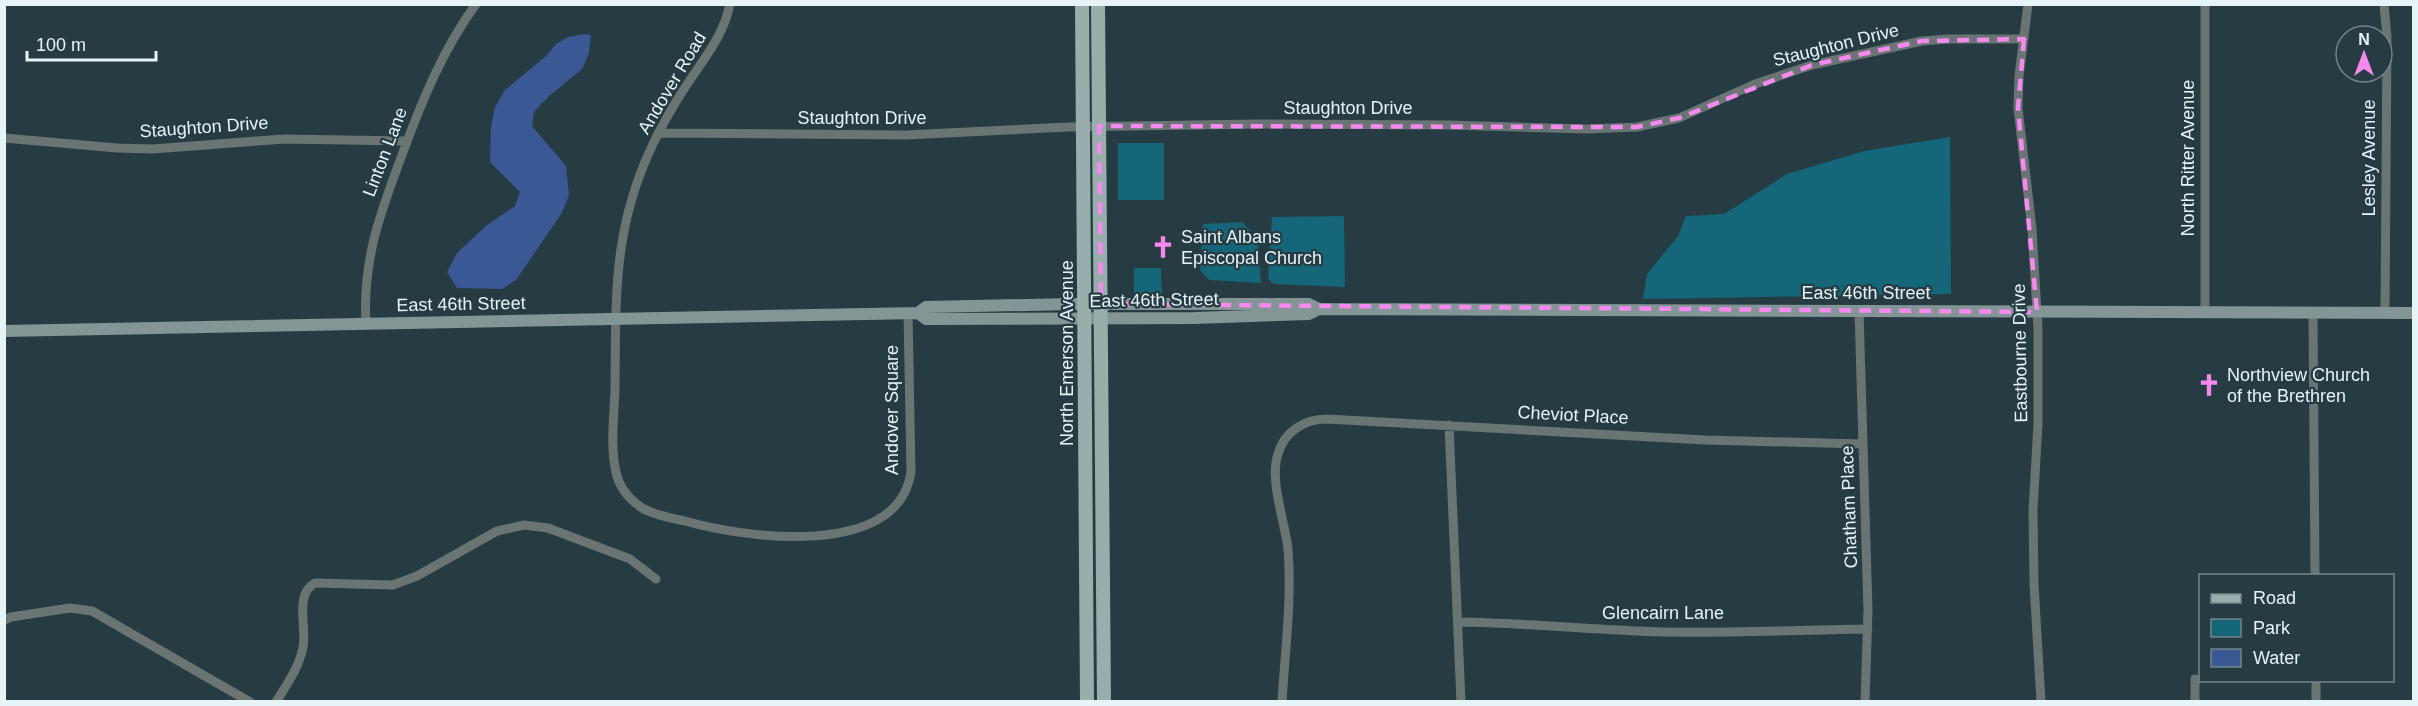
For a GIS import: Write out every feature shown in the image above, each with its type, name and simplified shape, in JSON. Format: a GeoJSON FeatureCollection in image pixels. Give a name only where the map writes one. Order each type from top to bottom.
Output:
{"type":"FeatureCollection","features":[{"type":"Feature","properties":{"kind":"main road","name":"North Emerson Avenue"},"geometry":{"type":"LineString","coordinates":[[1082,4],[1087,702]]}},
{"type":"Feature","properties":{"kind":"main road","name":"North Emerson Avenue"},"geometry":{"type":"LineString","coordinates":[[1098,4],[1104,702]]}},
{"type":"Feature","properties":{"kind":"main road","name":"East 46th Street"},"geometry":{"type":"LineString","coordinates":[[4,331],[913,313],[926,307],[1084,304],[1309,304],[1319,309],[2414,313]]}},
{"type":"Feature","properties":{"kind":"main road","name":"East 46th Street"},"geometry":{"type":"LineString","coordinates":[[913,313],[926,319],[1210,318],[1309,314],[1319,309]]}},
{"type":"Feature","properties":{"kind":"street","name":"Linton Lane"},"geometry":{"type":"LineString","coordinates":[[366,324],[366,285],[372,242],[383,204],[440,61],[476,4]]}},
{"type":"Feature","properties":{"kind":"street","name":"Andover Road"},"geometry":{"type":"LineString","coordinates":[[615,318],[617,270],[625,222],[634,191],[658,133],[677,98],[721,33],[730,4]]}},
{"type":"Feature","properties":{"kind":"street","name":"Eastbourne Drive"},"geometry":{"type":"LineString","coordinates":[[2028,4],[2019,76],[2019,116],[2031,219],[2037,312],[2038,424],[2033,510],[2034,584],[2041,702]]}},
{"type":"Feature","properties":{"kind":"street","name":"North Ritter Avenue"},"geometry":{"type":"LineString","coordinates":[[2205,4],[2205,312]]}},
{"type":"Feature","properties":{"kind":"street","name":"Lesley Avenue"},"geometry":{"type":"LineString","coordinates":[[2384,4],[2386,37],[2385,313]]}},
{"type":"Feature","properties":{"kind":"street","name":"Staughton Drive"},"geometry":{"type":"LineString","coordinates":[[658,133],[906,135],[1099,126],[1306,123],[1637,128],[1679,118],[1755,84],[1812,65],[1922,41],[2024,39]]}},
{"type":"Feature","properties":{"kind":"street","name":"Staughton Drive"},"geometry":{"type":"LineString","coordinates":[[4,138],[153,149],[284,139],[407,141]]}},
{"type":"Feature","properties":{"kind":"street","name":"Chatham Place"},"geometry":{"type":"LineString","coordinates":[[1859,311],[1868,629],[1865,702]]}},
{"type":"Feature","properties":{"kind":"street","name":"Andover Square"},"geometry":{"type":"LineString","coordinates":[[615,318],[614,462],[617,477],[627,495],[645,510],[708,528],[746,535],[794,537],[838,532],[873,523],[893,511],[906,492],[912,469],[913,313]]}},
{"type":"Feature","properties":{"kind":"street"},"geometry":{"type":"LineString","coordinates":[[2313,313],[2315,574]]}},
{"type":"Feature","properties":{"kind":"street","name":"Cheviot Place"},"geometry":{"type":"LineString","coordinates":[[1282,702],[1288,602],[1287,549],[1276,463],[1280,447],[1287,436],[1303,424],[1323,419],[1705,440],[1863,444]]}},
{"type":"Feature","properties":{"kind":"street"},"geometry":{"type":"LineString","coordinates":[[1449,425],[1461,702]]}},
{"type":"Feature","properties":{"kind":"street"},"geometry":{"type":"LineString","coordinates":[[276,702],[301,654],[304,629],[303,596],[306,589],[315,583],[393,585],[417,576],[497,531],[524,525],[548,528],[630,559],[656,579]]}},
{"type":"Feature","properties":{"kind":"street"},"geometry":{"type":"LineString","coordinates":[[4,620],[70,608],[92,611],[250,702]]}},
{"type":"Feature","properties":{"kind":"street","name":"Glencairn Lane"},"geometry":{"type":"LineString","coordinates":[[1458,622],[1504,622],[1666,632],[1868,629]]}},
{"type":"Feature","properties":{"kind":"street"},"geometry":{"type":"LineString","coordinates":[[2195,679],[2195,702]]}},
{"type":"Feature","properties":{"kind":"street"},"geometry":{"type":"LineString","coordinates":[[2316,682],[2316,702]]}},
{"type":"Feature","properties":{"kind":"highlighted area"},"geometry":{"type":"Polygon","coordinates":[[[2024,39],[2018,108],[2037,312],[1101,304],[1099,126],[1637,127],[1679,118],[1812,65],[1922,41],[2024,39]]]}},
{"type":"Feature","properties":{"kind":"green space"},"geometry":{"type":"Polygon","coordinates":[[[1950,137],[1951,294],[1643,299],[1647,274],[1678,236],[1686,216],[1724,214],[1787,174],[1864,151],[1950,137]]]}},
{"type":"Feature","properties":{"kind":"green space"},"geometry":{"type":"Polygon","coordinates":[[[1118,143],[1164,143],[1164,200],[1118,200],[1118,143]]]}},
{"type":"Feature","properties":{"kind":"green space"},"geometry":{"type":"Polygon","coordinates":[[[1344,216],[1345,287],[1274,284],[1268,279],[1272,217],[1344,216]]]}},
{"type":"Feature","properties":{"kind":"green space"},"geometry":{"type":"Polygon","coordinates":[[[1242,222],[1258,239],[1261,283],[1209,280],[1200,270],[1203,224],[1242,222]]]}},
{"type":"Feature","properties":{"kind":"green space"},"geometry":{"type":"Polygon","coordinates":[[[1134,268],[1161,268],[1162,294],[1134,294],[1134,268]]]}},
{"type":"Feature","properties":{"kind":"water"},"geometry":{"type":"Polygon","coordinates":[[[591,35],[589,53],[582,69],[548,97],[534,112],[532,126],[566,166],[569,196],[561,214],[516,280],[502,289],[457,288],[447,272],[457,253],[487,225],[515,206],[520,192],[490,162],[491,127],[495,107],[505,90],[546,56],[556,44],[568,37],[591,35]]]}},
{"type":"Feature","properties":{"kind":"place","name":"Saint Albans Episcopal Church"},"geometry":{"type":"Point","coordinates":[1163,247]}},
{"type":"Feature","properties":{"kind":"place","name":"Northview Church of the Brethren"},"geometry":{"type":"Point","coordinates":[2209,385]}}]}
